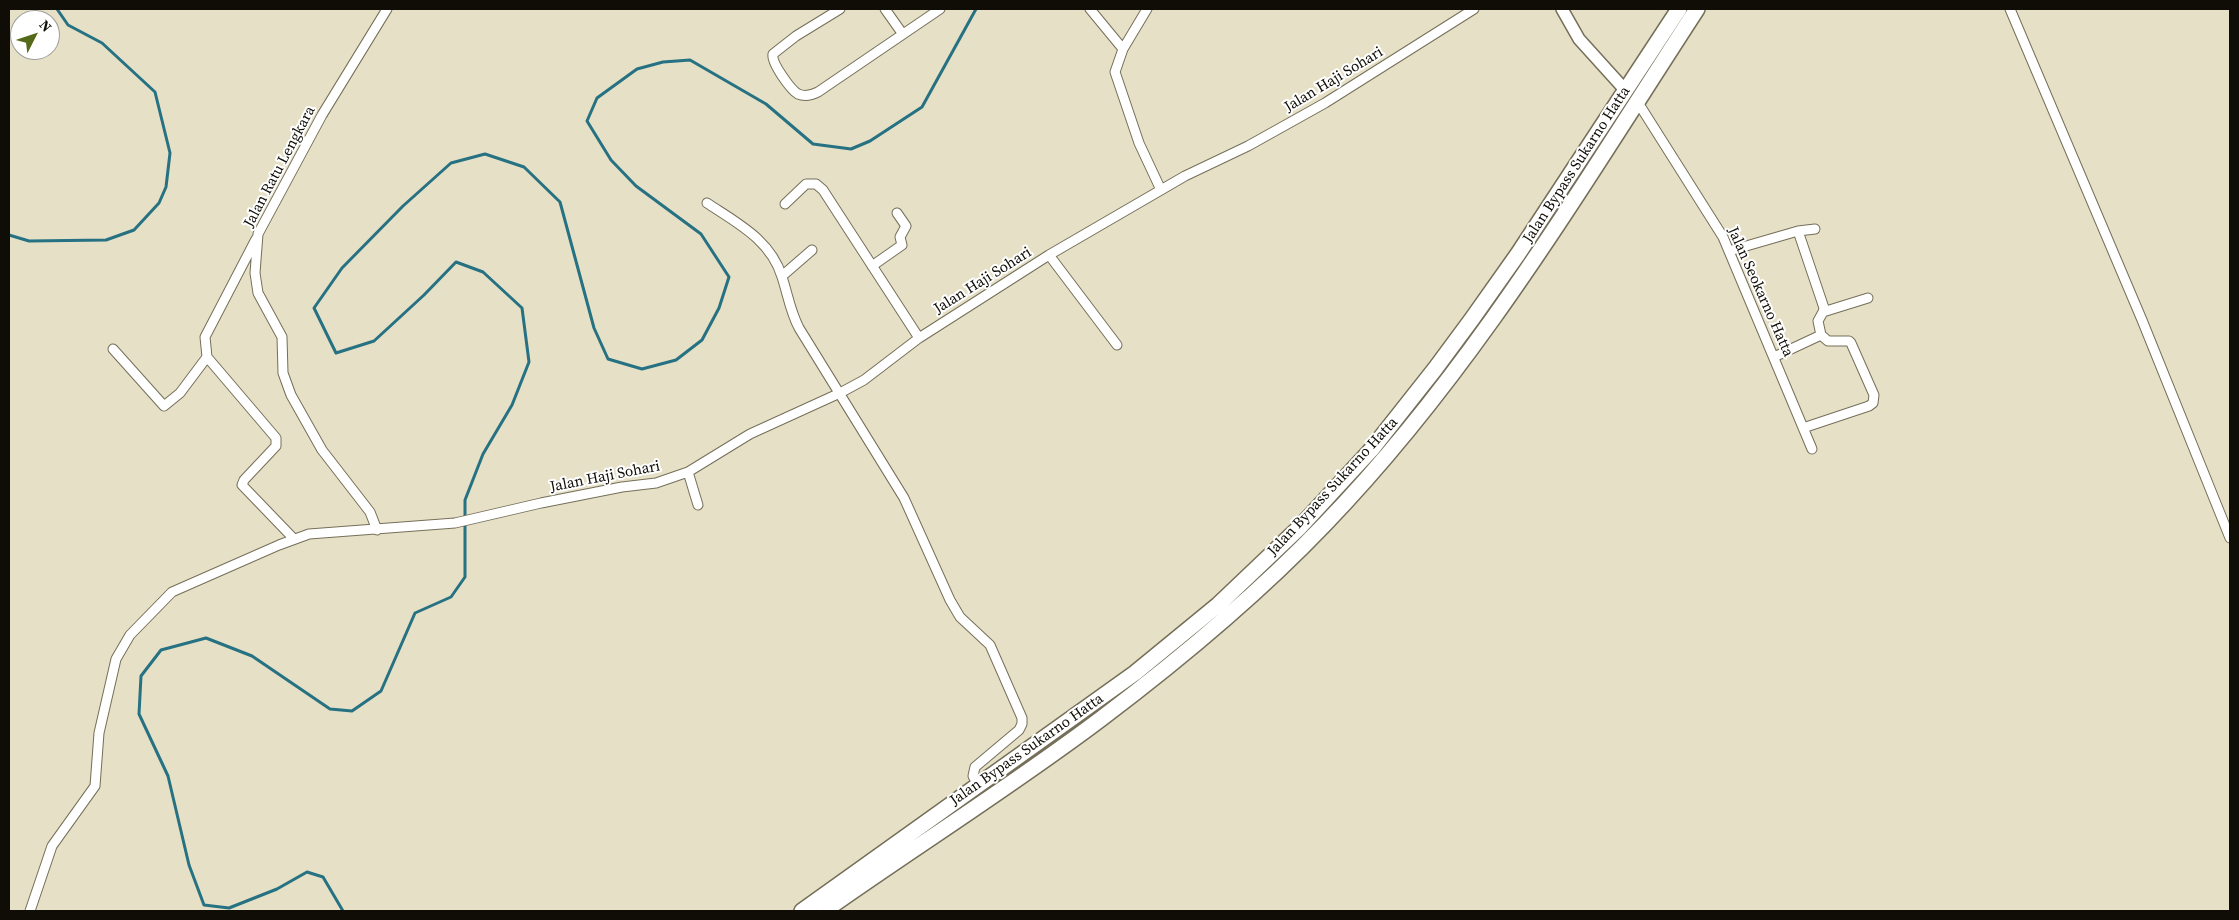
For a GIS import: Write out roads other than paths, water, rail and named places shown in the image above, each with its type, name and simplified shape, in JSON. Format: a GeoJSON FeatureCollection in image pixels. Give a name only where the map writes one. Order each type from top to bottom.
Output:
{"type":"FeatureCollection","features":[{"type":"Feature","properties":{"kind":"highway","name":"Jalan Bypass Sukarno Hatta"},"geometry":{"type":"LineString","coordinates":[[824,911],[1101,719],[1198,643],[1302,547],[1388,454],[1454,372],[1530,266],[1631,96],[1679,9]]}},
{"type":"Feature","properties":{"kind":"highway","name":"Jalan Bypass Sukarno Hatta"},"geometry":{"type":"LineString","coordinates":[[802,911],[1135,674],[1218,605],[1300,527],[1371,450],[1435,369],[1631,96],[1697,9]]}},
{"type":"Feature","properties":{"kind":"street","name":"Jalan Ratu Lengkara"},"geometry":{"type":"LineString","coordinates":[[377,530],[370,512],[322,450],[284,380],[282,337],[256,285],[258,234],[322,115],[387,9]]}},
{"type":"Feature","properties":{"kind":"street"},"geometry":{"type":"LineString","coordinates":[[840,9],[796,36],[773,54],[774,64],[798,94],[807,96],[818,92],[940,9]]}},
{"type":"Feature","properties":{"kind":"street"},"geometry":{"type":"LineString","coordinates":[[885,9],[902,34]]}},
{"type":"Feature","properties":{"kind":"street"},"geometry":{"type":"LineString","coordinates":[[1090,9],[1122,49]]}},
{"type":"Feature","properties":{"kind":"street"},"geometry":{"type":"LineString","coordinates":[[1148,9],[1122,49],[1115,72],[1139,143],[1161,190]]}},
{"type":"Feature","properties":{"kind":"street","name":"Jalan Haji Sohari"},"geometry":{"type":"LineString","coordinates":[[30,911],[52,846],[95,786],[99,733],[116,659],[130,636],[172,592],[309,534],[455,523],[541,503],[622,487],[656,483],[688,472],[750,434],[840,394],[864,380],[919,338],[1049,256],[1161,190],[1248,146],[1325,103],[1474,9]]}},
{"type":"Feature","properties":{"kind":"street"},"geometry":{"type":"LineString","coordinates":[[1562,9],[1579,39],[1631,96]]}},
{"type":"Feature","properties":{"kind":"street"},"geometry":{"type":"LineString","coordinates":[[2010,9],[2142,320],[2230,538]]}},
{"type":"Feature","properties":{"kind":"street","name":"Jalan Seokarno Hatta"},"geometry":{"type":"LineString","coordinates":[[1631,96],[1723,236],[1812,450]]}},
{"type":"Feature","properties":{"kind":"street"},"geometry":{"type":"LineString","coordinates":[[785,204],[806,184],[818,186],[829,199],[919,338]]}},
{"type":"Feature","properties":{"kind":"street"},"geometry":{"type":"LineString","coordinates":[[707,203],[758,239],[772,256],[782,276],[790,310],[904,498],[955,609],[960,617],[990,646],[1022,718],[1022,724],[1019,730],[975,767],[973,776],[978,785]]}},
{"type":"Feature","properties":{"kind":"street"},"geometry":{"type":"LineString","coordinates":[[872,266],[902,245],[900,236],[906,226],[897,213]]}},
{"type":"Feature","properties":{"kind":"street"},"geometry":{"type":"LineString","coordinates":[[1729,250],[1798,231],[1815,229]]}},
{"type":"Feature","properties":{"kind":"street"},"geometry":{"type":"LineString","coordinates":[[1798,231],[1824,312]]}},
{"type":"Feature","properties":{"kind":"street"},"geometry":{"type":"LineString","coordinates":[[258,234],[205,337],[207,357],[276,438],[276,446],[244,480],[242,485],[294,540]]}},
{"type":"Feature","properties":{"kind":"street"},"geometry":{"type":"LineString","coordinates":[[782,276],[812,250]]}},
{"type":"Feature","properties":{"kind":"street"},"geometry":{"type":"LineString","coordinates":[[1049,256],[1117,345]]}},
{"type":"Feature","properties":{"kind":"street"},"geometry":{"type":"LineString","coordinates":[[1803,428],[1869,406],[1874,400],[1874,395],[1851,343],[1849,341],[1828,341],[1821,335],[1818,321],[1824,312],[1868,298]]}},
{"type":"Feature","properties":{"kind":"street"},"geometry":{"type":"LineString","coordinates":[[1774,357],[1821,335]]}},
{"type":"Feature","properties":{"kind":"street"},"geometry":{"type":"LineString","coordinates":[[113,349],[164,406],[180,393],[207,357]]}},
{"type":"Feature","properties":{"kind":"street"},"geometry":{"type":"LineString","coordinates":[[688,472],[698,505]]}},
{"type":"Feature","properties":{"kind":"waterway"},"geometry":{"type":"LineString","coordinates":[[9,235],[29,241],[106,240],[134,230],[159,203],[166,187],[170,153],[155,92],[102,43],[68,25],[57,9]]}},
{"type":"Feature","properties":{"kind":"waterway"},"geometry":{"type":"LineString","coordinates":[[343,911],[323,877],[307,872],[277,889],[229,908],[204,905],[189,865],[168,776],[139,714],[141,676],[161,650],[206,638],[252,656],[330,709],[352,711],[381,691],[415,613],[451,597],[465,577],[465,500],[483,454],[512,405],[529,362],[522,308],[483,272],[456,262],[424,295],[374,341],[336,353],[314,308],[342,268],[403,206],[451,163],[485,154],[524,167],[560,202],[594,328],[608,359],[642,369],[676,360],[702,340],[719,308],[729,277],[701,234],[636,186],[611,160],[587,121],[597,98],[637,69],[663,62],[690,60],[766,104],[813,144],[851,149],[870,141],[922,107],[976,9]]}}]}
